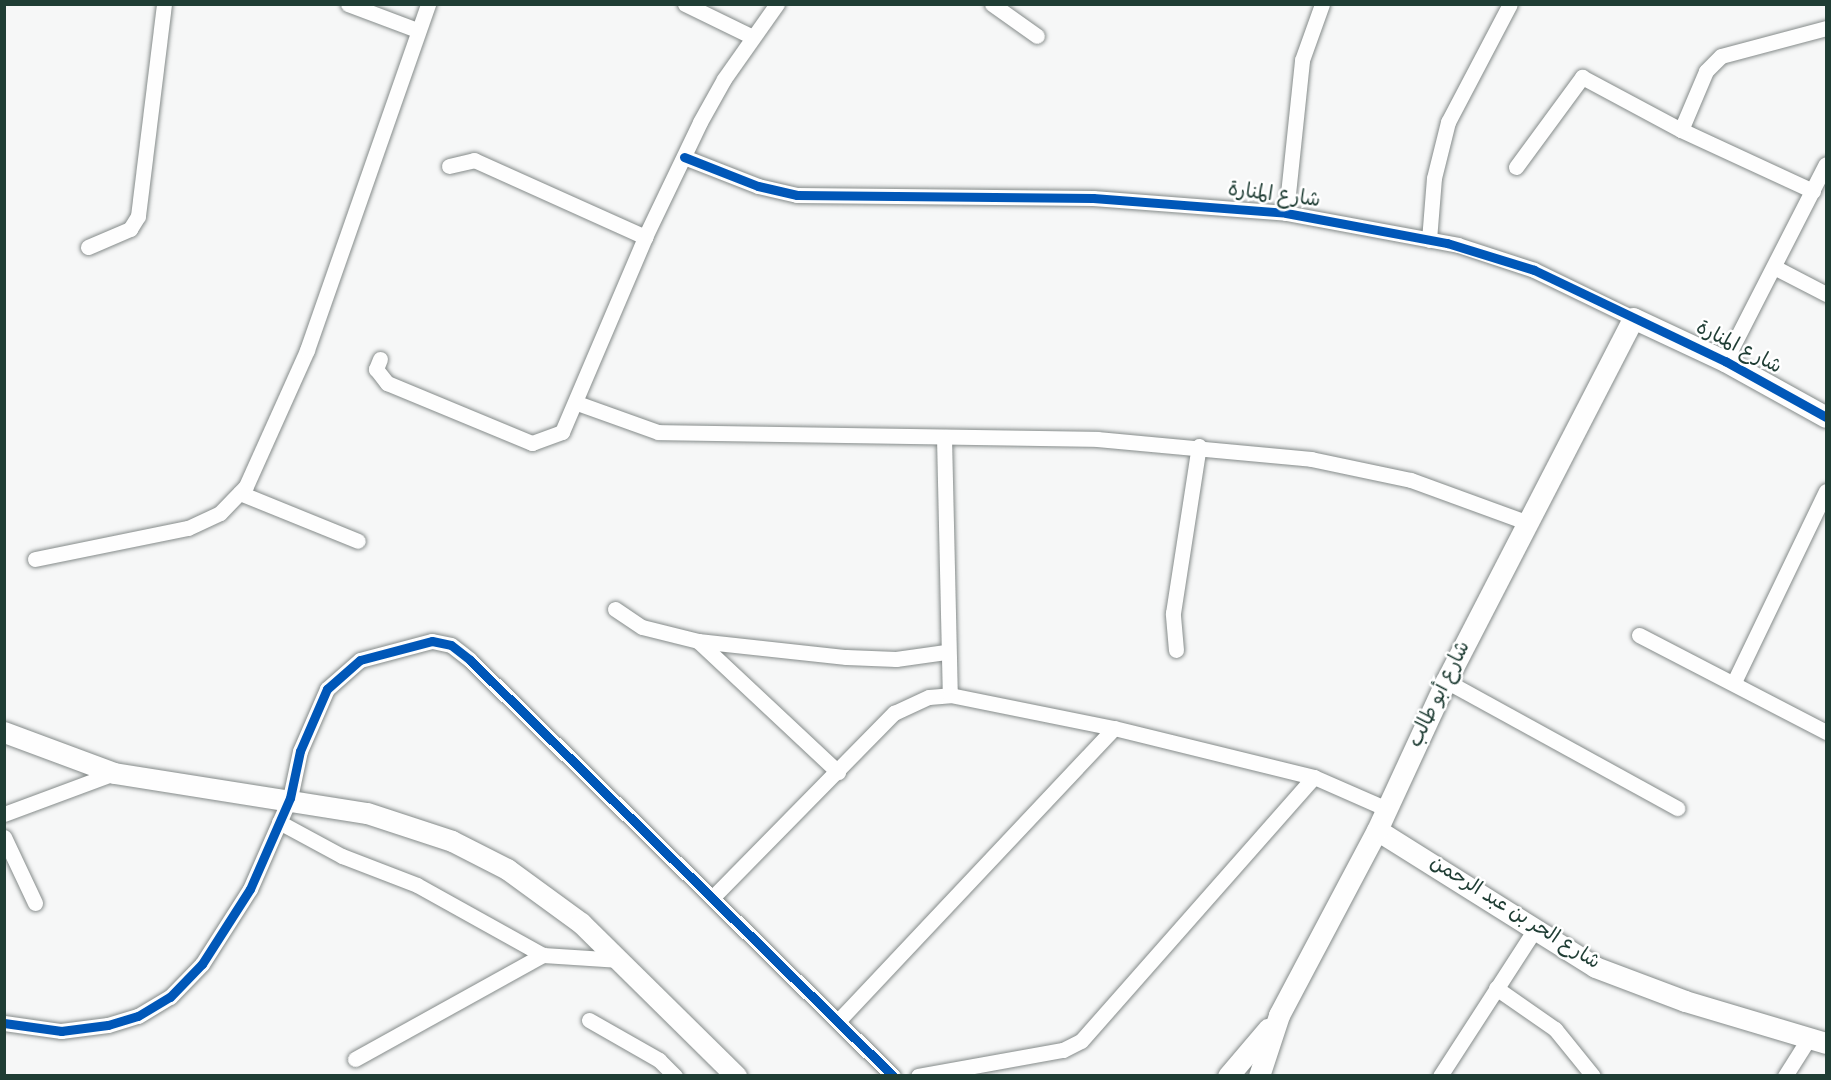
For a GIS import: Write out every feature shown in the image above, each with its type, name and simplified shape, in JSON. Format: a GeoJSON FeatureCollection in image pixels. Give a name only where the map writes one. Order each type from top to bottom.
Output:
{"type":"FeatureCollection","features":[{"type":"Feature","properties":{"kind":"street"},"geometry":{"type":"LineString","coordinates":[[88,248],[130,229],[138,216],[164,4]]}},
{"type":"Feature","properties":{"kind":"street"},"geometry":{"type":"LineString","coordinates":[[348,4],[417,30]]}},
{"type":"Feature","properties":{"kind":"street"},"geometry":{"type":"LineString","coordinates":[[34,559],[188,528],[220,513],[240,493],[274,431],[307,350],[417,30],[428,4]]}},
{"type":"Feature","properties":{"kind":"street"},"geometry":{"type":"LineString","coordinates":[[685,4],[751,36]]}},
{"type":"Feature","properties":{"kind":"street"},"geometry":{"type":"LineString","coordinates":[[380,359],[376,369],[387,383],[532,443],[562,432],[578,404],[645,237],[723,79],[751,36],[777,4]]}},
{"type":"Feature","properties":{"kind":"street"},"geometry":{"type":"LineString","coordinates":[[992,4],[1037,36]]}},
{"type":"Feature","properties":{"kind":"street"},"geometry":{"type":"LineString","coordinates":[[1286,213],[1302,60],[1322,4]]}},
{"type":"Feature","properties":{"kind":"street"},"geometry":{"type":"LineString","coordinates":[[1429,240],[1434,178],[1448,122],[1510,4]]}},
{"type":"Feature","properties":{"kind":"street"},"geometry":{"type":"LineString","coordinates":[[1681,130],[1706,71],[1721,56],[1827,28]]}},
{"type":"Feature","properties":{"kind":"street"},"geometry":{"type":"LineString","coordinates":[[1516,167],[1582,77],[1681,130],[1813,191]]}},
{"type":"Feature","properties":{"kind":"street","name":"شارع المنارة"},"geometry":{"type":"LineString","coordinates":[[684,157],[758,186],[796,195],[1093,198],[1286,213],[1429,240],[1534,270],[1725,361],[1827,417]]}},
{"type":"Feature","properties":{"kind":"street"},"geometry":{"type":"LineString","coordinates":[[449,166],[474,160],[645,237]]}},
{"type":"Feature","properties":{"kind":"street"},"geometry":{"type":"LineString","coordinates":[[1725,361],[1827,164]]}},
{"type":"Feature","properties":{"kind":"street"},"geometry":{"type":"LineString","coordinates":[[1774,267],[1827,294]]}},
{"type":"Feature","properties":{"kind":"street","name":"شارع أبو طالب"},"geometry":{"type":"LineString","coordinates":[[1259,1076],[1280,1015],[1377,830],[1446,681],[1526,522],[1633,318]]}},
{"type":"Feature","properties":{"kind":"street"},"geometry":{"type":"LineString","coordinates":[[578,404],[658,432],[944,437],[1199,446],[1311,459],[1412,480],[1526,522]]}},
{"type":"Feature","properties":{"kind":"street"},"geometry":{"type":"LineString","coordinates":[[944,437],[946,652],[950,695]]}},
{"type":"Feature","properties":{"kind":"street"},"geometry":{"type":"LineString","coordinates":[[1176,650],[1173,613],[1199,446]]}},
{"type":"Feature","properties":{"kind":"street"},"geometry":{"type":"LineString","coordinates":[[1734,682],[1827,491]]}},
{"type":"Feature","properties":{"kind":"street"},"geometry":{"type":"LineString","coordinates":[[240,493],[358,541]]}},
{"type":"Feature","properties":{"kind":"street"},"geometry":{"type":"LineString","coordinates":[[615,609],[642,627],[698,641],[896,659],[946,652]]}},
{"type":"Feature","properties":{"kind":"street"},"geometry":{"type":"LineString","coordinates":[[1639,635],[1827,732]]}},
{"type":"Feature","properties":{"kind":"street"},"geometry":{"type":"LineString","coordinates":[[698,641],[838,772]]}},
{"type":"Feature","properties":{"kind":"street"},"geometry":{"type":"LineString","coordinates":[[4,1023],[61,1031],[108,1025],[138,1016],[170,997],[202,964],[250,889],[290,798],[300,751],[327,689],[360,660],[410,643],[451,645],[839,1020],[893,1076]]}},
{"type":"Feature","properties":{"kind":"street"},"geometry":{"type":"LineString","coordinates":[[1446,681],[1677,808]]}},
{"type":"Feature","properties":{"kind":"street"},"geometry":{"type":"LineString","coordinates":[[712,898],[894,713],[929,697],[950,695],[1114,728],[1314,777],[1387,809]]}},
{"type":"Feature","properties":{"kind":"street"},"geometry":{"type":"LineString","coordinates":[[839,1020],[1114,728]]}},
{"type":"Feature","properties":{"kind":"street"},"geometry":{"type":"LineString","coordinates":[[4,732],[114,773],[290,798],[367,813],[452,841],[507,869],[549,898],[620,960],[736,1076]]}},
{"type":"Feature","properties":{"kind":"street"},"geometry":{"type":"LineString","coordinates":[[4,814],[114,773]]}},
{"type":"Feature","properties":{"kind":"street"},"geometry":{"type":"LineString","coordinates":[[918,1076],[1063,1050],[1081,1041],[1314,777]]}},
{"type":"Feature","properties":{"kind":"street"},"geometry":{"type":"LineString","coordinates":[[279,822],[342,856],[417,885],[543,955],[620,960]]}},
{"type":"Feature","properties":{"kind":"street","name":"شارع الحر بن عبد الرحمن"},"geometry":{"type":"LineString","coordinates":[[1377,830],[1606,972],[1685,1001],[1818,1041]]}},
{"type":"Feature","properties":{"kind":"street"},"geometry":{"type":"LineString","coordinates":[[4,837],[35,903]]}},
{"type":"Feature","properties":{"kind":"street"},"geometry":{"type":"LineString","coordinates":[[1440,1076],[1535,929]]}},
{"type":"Feature","properties":{"kind":"street"},"geometry":{"type":"LineString","coordinates":[[355,1059],[543,955]]}},
{"type":"Feature","properties":{"kind":"street"},"geometry":{"type":"LineString","coordinates":[[1496,988],[1555,1029],[1593,1076]]}},
{"type":"Feature","properties":{"kind":"street"},"geometry":{"type":"LineString","coordinates":[[1228,1076],[1280,1015]]}},
{"type":"Feature","properties":{"kind":"street"},"geometry":{"type":"LineString","coordinates":[[589,1020],[659,1060],[675,1076]]}},
{"type":"Feature","properties":{"kind":"street"},"geometry":{"type":"LineString","coordinates":[[1785,1076],[1818,1041]]}},
{"type":"Feature","properties":{"kind":"cycle path"},"geometry":{"type":"LineString","coordinates":[[684,157],[758,186],[797,195],[1093,198],[1286,213],[1447,243],[1534,270],[1725,361],[1826,417]]}},
{"type":"Feature","properties":{"kind":"cycle path"},"geometry":{"type":"LineString","coordinates":[[4,1023],[61,1031],[108,1025],[138,1016],[170,997],[202,964],[250,889],[290,798],[300,751],[327,689],[360,660],[432,641],[451,645],[470,660],[893,1076]]}}]}
